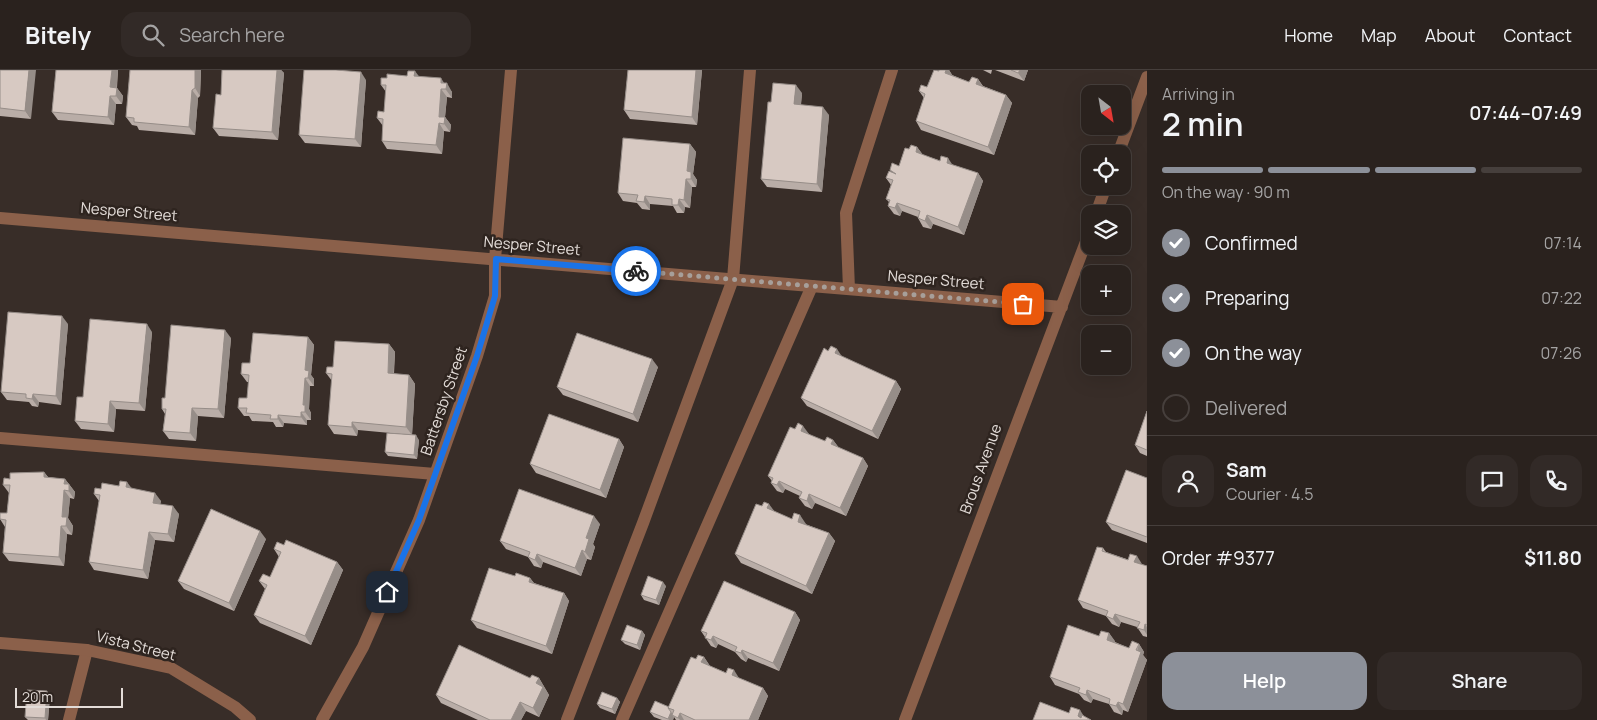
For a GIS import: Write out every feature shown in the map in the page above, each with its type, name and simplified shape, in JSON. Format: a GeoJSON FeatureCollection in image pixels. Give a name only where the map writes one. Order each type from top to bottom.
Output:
{"type":"FeatureCollection","features":[{"type":"Feature","properties":{"kind":"street","name":"Battersby Street"},"geometry":{"type":"LineString","coordinates":[[322,720],[364,647],[419,520],[495,296],[496,259],[511,70]]}},
{"type":"Feature","properties":{"kind":"street"},"geometry":{"type":"LineString","coordinates":[[567,720],[644,524],[733,279],[750,70]]}},
{"type":"Feature","properties":{"kind":"street"},"geometry":{"type":"LineString","coordinates":[[849,289],[846,213],[892,70]]}},
{"type":"Feature","properties":{"kind":"street"},"geometry":{"type":"LineString","coordinates":[[1121,145],[1147,77]]}},
{"type":"Feature","properties":{"kind":"street","name":"Nesper Street"},"geometry":{"type":"LineString","coordinates":[[0,218],[1062,307]]}},
{"type":"Feature","properties":{"kind":"street","name":"Brous Avenue"},"geometry":{"type":"LineString","coordinates":[[906,720],[1031,383],[1081,255]]}},
{"type":"Feature","properties":{"kind":"street"},"geometry":{"type":"LineString","coordinates":[[622,720],[812,286]]}},
{"type":"Feature","properties":{"kind":"street"},"geometry":{"type":"LineString","coordinates":[[0,438],[435,474]]}},
{"type":"Feature","properties":{"kind":"street","name":"Vista Street"},"geometry":{"type":"LineString","coordinates":[[0,643],[87,650],[171,668],[235,707],[250,720]]}},
{"type":"Feature","properties":{"kind":"street"},"geometry":{"type":"LineString","coordinates":[[69,720],[87,650]]}},
{"type":"Feature","properties":{"kind":"building"},"geometry":{"type":"Polygon","coordinates":[[[0,70],[29,70],[25,111],[0,108],[0,70]]]}},
{"type":"Feature","properties":{"kind":"building"},"geometry":{"type":"Polygon","coordinates":[[[56,70],[112,70],[110,87],[117,88],[116,96],[110,96],[108,117],[52,112],[56,70]]]}},
{"type":"Feature","properties":{"kind":"building"},"geometry":{"type":"Polygon","coordinates":[[[130,70],[195,70],[195,88],[192,90],[189,127],[134,122],[134,118],[126,117],[130,70]]]}},
{"type":"Feature","properties":{"kind":"building"},"geometry":{"type":"Polygon","coordinates":[[[222,70],[277,70],[272,132],[213,128],[216,94],[221,95],[222,70]]]}},
{"type":"Feature","properties":{"kind":"building"},"geometry":{"type":"Polygon","coordinates":[[[304,70],[361,72],[355,139],[299,135],[304,70]]]}},
{"type":"Feature","properties":{"kind":"building"},"geometry":{"type":"Polygon","coordinates":[[[628,70],[696,70],[692,117],[624,110],[628,70]]]}},
{"type":"Feature","properties":{"kind":"building"},"geometry":{"type":"Polygon","coordinates":[[[934,70],[946,70],[945,73],[969,82],[972,77],[978,79],[976,84],[1006,95],[988,147],[916,121],[925,94],[919,91],[921,85],[927,87],[934,70]]]}},
{"type":"Feature","properties":{"kind":"building"},"geometry":{"type":"Polygon","coordinates":[[[408,71],[415,71],[414,76],[441,78],[441,83],[447,83],[446,89],[441,89],[439,117],[445,117],[444,124],[439,123],[436,145],[382,141],[383,119],[377,118],[378,111],[384,112],[386,85],[381,85],[381,78],[387,78],[387,74],[407,76],[408,71]]]}},
{"type":"Feature","properties":{"kind":"building"},"geometry":{"type":"Polygon","coordinates":[[[773,83],[796,85],[794,104],[823,107],[817,184],[761,179],[768,102],[771,102],[773,83]]]}},
{"type":"Feature","properties":{"kind":"building"},"geometry":{"type":"Polygon","coordinates":[[[623,138],[690,144],[687,171],[691,172],[691,179],[686,179],[684,200],[679,199],[678,205],[672,205],[672,199],[645,196],[644,202],[636,201],[638,195],[618,193],[623,138]]]}},
{"type":"Feature","properties":{"kind":"building"},"geometry":{"type":"Polygon","coordinates":[[[911,145],[917,147],[916,152],[940,161],[941,156],[948,158],[947,163],[978,173],[958,227],[927,215],[925,221],[918,218],[920,211],[897,203],[895,208],[888,206],[890,200],[886,199],[893,180],[886,178],[889,171],[896,174],[890,170],[892,163],[899,166],[905,148],[909,149],[911,145]]]}},
{"type":"Feature","properties":{"kind":"building"},"geometry":{"type":"Polygon","coordinates":[[[8,312],[62,316],[56,396],[33,394],[32,399],[26,398],[26,394],[1,392],[8,312]]]}},
{"type":"Feature","properties":{"kind":"building"},"geometry":{"type":"Polygon","coordinates":[[[90,319],[147,324],[139,403],[110,401],[108,424],[75,421],[77,397],[83,397],[90,319]]]}},
{"type":"Feature","properties":{"kind":"building"},"geometry":{"type":"Polygon","coordinates":[[[171,325],[225,330],[218,409],[192,408],[190,433],[163,431],[166,409],[162,409],[162,398],[165,398],[171,325]]]}},
{"type":"Feature","properties":{"kind":"building"},"geometry":{"type":"Polygon","coordinates":[[[253,333],[308,337],[305,370],[309,371],[308,378],[305,378],[303,405],[305,405],[305,412],[301,412],[301,417],[278,415],[278,419],[270,419],[271,415],[246,413],[247,408],[238,408],[239,398],[247,398],[249,375],[241,374],[242,363],[250,363],[253,333]]]}},
{"type":"Feature","properties":{"kind":"building"},"geometry":{"type":"Polygon","coordinates":[[[577,333],[652,359],[633,414],[557,387],[577,333]]]}},
{"type":"Feature","properties":{"kind":"building"},"geometry":{"type":"Polygon","coordinates":[[[335,341],[389,344],[388,373],[409,375],[406,427],[352,422],[352,427],[328,425],[332,374],[326,373],[327,367],[333,367],[335,341]]]}},
{"type":"Feature","properties":{"kind":"building"},"geometry":{"type":"Polygon","coordinates":[[[831,346],[837,349],[835,353],[896,381],[872,431],[801,398],[824,348],[828,351],[831,346]]]}},
{"type":"Feature","properties":{"kind":"building"},"geometry":{"type":"Polygon","coordinates":[[[1147,411],[1147,450],[1135,445],[1147,411]]]}},
{"type":"Feature","properties":{"kind":"building"},"geometry":{"type":"Polygon","coordinates":[[[549,414],[619,439],[600,490],[530,464],[549,414]]]}},
{"type":"Feature","properties":{"kind":"building"},"geometry":{"type":"Polygon","coordinates":[[[798,423],[803,426],[801,431],[825,441],[827,437],[833,440],[831,444],[863,458],[840,508],[809,494],[807,501],[799,498],[802,492],[779,481],[777,485],[771,483],[773,478],[768,476],[790,427],[795,429],[798,423]]]}},
{"type":"Feature","properties":{"kind":"building"},"geometry":{"type":"Polygon","coordinates":[[[387,433],[416,435],[414,455],[385,452],[387,433]]]}},
{"type":"Feature","properties":{"kind":"building"},"geometry":{"type":"Polygon","coordinates":[[[1126,470],[1147,478],[1147,537],[1106,522],[1126,470]]]}},
{"type":"Feature","properties":{"kind":"building"},"geometry":{"type":"Polygon","coordinates":[[[44,472],[44,477],[65,479],[64,484],[69,484],[69,491],[64,490],[62,517],[67,517],[66,526],[61,526],[59,557],[3,553],[6,520],[0,519],[0,513],[7,513],[10,485],[3,485],[4,478],[10,479],[10,473],[44,472]]]}},
{"type":"Feature","properties":{"kind":"building"},"geometry":{"type":"Polygon","coordinates":[[[120,481],[127,482],[126,487],[155,493],[153,503],[173,506],[168,534],[149,532],[143,570],[89,562],[100,495],[94,494],[95,488],[101,489],[102,483],[119,486],[120,481]]]}},
{"type":"Feature","properties":{"kind":"building"},"geometry":{"type":"Polygon","coordinates":[[[519,489],[594,516],[586,538],[589,539],[585,552],[582,550],[575,568],[537,554],[535,560],[528,557],[530,552],[500,541],[519,489]]]}},
{"type":"Feature","properties":{"kind":"building"},"geometry":{"type":"Polygon","coordinates":[[[764,502],[769,504],[767,508],[792,519],[794,513],[800,515],[798,522],[829,533],[806,586],[735,554],[756,504],[762,506],[764,502]]]}},
{"type":"Feature","properties":{"kind":"building"},"geometry":{"type":"Polygon","coordinates":[[[211,509],[260,531],[229,603],[178,581],[211,509]]]}},
{"type":"Feature","properties":{"kind":"building"},"geometry":{"type":"Polygon","coordinates":[[[286,540],[337,562],[305,636],[254,615],[267,585],[259,581],[263,574],[270,577],[281,552],[274,549],[277,542],[284,545],[286,540]]]}},
{"type":"Feature","properties":{"kind":"building"},"geometry":{"type":"Polygon","coordinates":[[[1097,547],[1103,548],[1102,551],[1128,560],[1130,554],[1137,556],[1134,562],[1147,566],[1147,625],[1145,624],[1144,630],[1137,628],[1140,622],[1115,614],[1113,619],[1106,616],[1108,611],[1078,600],[1097,547]]]}},
{"type":"Feature","properties":{"kind":"building"},"geometry":{"type":"Polygon","coordinates":[[[489,568],[515,576],[516,573],[530,578],[529,582],[564,593],[546,646],[471,620],[489,568]]]}},
{"type":"Feature","properties":{"kind":"building"},"geometry":{"type":"Polygon","coordinates":[[[648,576],[663,582],[656,600],[641,595],[648,576]]]}},
{"type":"Feature","properties":{"kind":"building"},"geometry":{"type":"Polygon","coordinates":[[[724,581],[795,612],[773,663],[742,650],[741,653],[735,651],[737,647],[713,636],[711,640],[705,638],[707,633],[701,631],[724,581]]]}},
{"type":"Feature","properties":{"kind":"building"},"geometry":{"type":"Polygon","coordinates":[[[627,625],[642,631],[637,645],[621,640],[627,625]]]}},
{"type":"Feature","properties":{"kind":"building"},"geometry":{"type":"Polygon","coordinates":[[[1068,625],[1099,636],[1101,631],[1109,633],[1107,640],[1129,648],[1132,641],[1139,644],[1136,650],[1141,652],[1123,704],[1118,702],[1116,706],[1109,704],[1110,699],[1087,690],[1086,695],[1078,692],[1080,688],[1050,677],[1068,625]]]}},
{"type":"Feature","properties":{"kind":"building"},"geometry":{"type":"Polygon","coordinates":[[[459,645],[530,678],[532,675],[539,678],[536,683],[543,687],[533,708],[520,702],[511,720],[490,720],[436,695],[459,645]]]}},
{"type":"Feature","properties":{"kind":"building"},"geometry":{"type":"Polygon","coordinates":[[[698,655],[704,657],[701,662],[726,673],[728,668],[734,670],[732,675],[763,688],[749,720],[695,720],[680,713],[678,718],[672,715],[674,710],[668,708],[691,657],[696,659],[698,655]]]}},
{"type":"Feature","properties":{"kind":"building"},"geometry":{"type":"Polygon","coordinates":[[[27,690],[47,691],[45,718],[25,717],[27,690]]]}},
{"type":"Feature","properties":{"kind":"building"},"geometry":{"type":"Polygon","coordinates":[[[602,692],[617,698],[612,709],[597,704],[602,692]]]}},
{"type":"Feature","properties":{"kind":"building"},"geometry":{"type":"Polygon","coordinates":[[[655,701],[669,707],[671,712],[668,719],[650,712],[655,701]]]}},
{"type":"Feature","properties":{"kind":"building"},"geometry":{"type":"Polygon","coordinates":[[[1040,702],[1069,713],[1071,707],[1080,710],[1078,716],[1081,718],[1082,715],[1091,720],[1033,720],[1040,702]]]}},
{"type":"Feature","properties":{"kind":"way so far"},"geometry":{"type":"LineString","coordinates":[[636,271],[1023,304]]}},
{"type":"Feature","properties":{"kind":"route"},"geometry":{"type":"LineString","coordinates":[[387,592],[419,520],[477,356],[495,296],[496,259],[636,271]]}}]}
